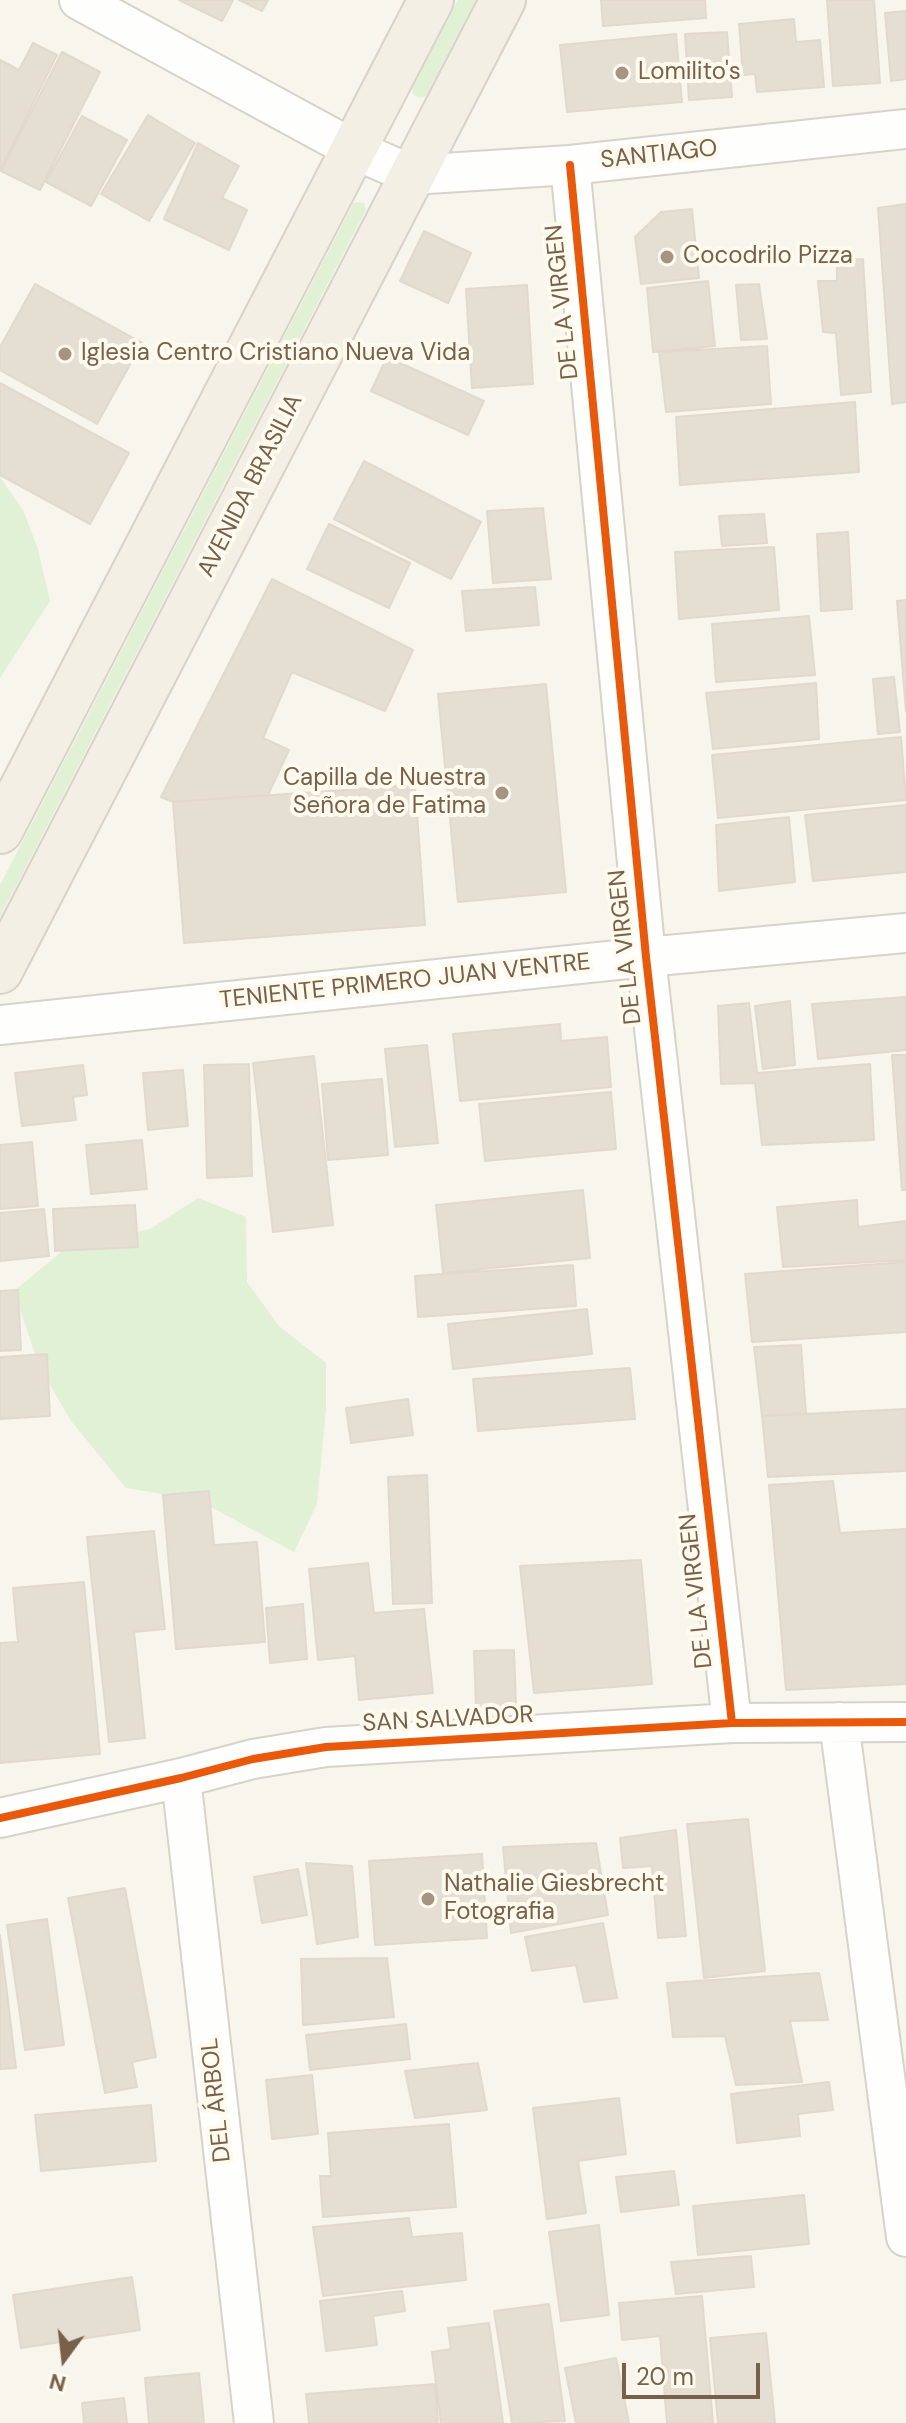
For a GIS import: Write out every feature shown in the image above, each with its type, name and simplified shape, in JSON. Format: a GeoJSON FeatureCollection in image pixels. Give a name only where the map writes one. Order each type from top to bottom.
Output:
{"type":"FeatureCollection","features":[{"type":"Feature","properties":{"kind":"main road"},"geometry":{"type":"LineString","coordinates":[[0,831],[431,0]]}},
{"type":"Feature","properties":{"kind":"main road","name":"AVENIDA BRASILIA"},"geometry":{"type":"LineString","coordinates":[[0,971],[503,0]]}},
{"type":"Feature","properties":{"kind":"street"},"geometry":{"type":"LineString","coordinates":[[79,0],[353,149],[412,175]]}},
{"type":"Feature","properties":{"kind":"street","name":"SANTIAGO"},"geometry":{"type":"LineString","coordinates":[[412,175],[570,165],[906,129]]}},
{"type":"Feature","properties":{"kind":"street","name":"DE LA VIRGEN"},"geometry":{"type":"LineString","coordinates":[[570,165],[646,957],[732,1723]]}},
{"type":"Feature","properties":{"kind":"street","name":"TENIENTE PRIMERO JUAN VENTRE"},"geometry":{"type":"LineString","coordinates":[[0,1025],[906,933]]}},
{"type":"Feature","properties":{"kind":"street"},"geometry":{"type":"LineString","coordinates":[[839,1722],[906,2237]]}},
{"type":"Feature","properties":{"kind":"street","name":"SAN SALVADOR"},"geometry":{"type":"LineString","coordinates":[[0,1818],[253,1759],[326,1747],[732,1723],[906,1722]]}},
{"type":"Feature","properties":{"kind":"street","name":"DEL ÁRBOL"},"geometry":{"type":"LineString","coordinates":[[181,1778],[254,2423]]}},
{"type":"Feature","properties":{"kind":"green space"},"geometry":{"type":"Polygon","coordinates":[[[458,0],[476,0],[426,96],[419,98],[413,94],[412,88],[458,0]]]}},
{"type":"Feature","properties":{"kind":"green space"},"geometry":{"type":"Polygon","coordinates":[[[364,203],[366,210],[0,917],[0,885],[353,204],[364,203]]]}},
{"type":"Feature","properties":{"kind":"green space"},"geometry":{"type":"Polygon","coordinates":[[[0,477],[23,510],[38,549],[50,601],[0,678],[0,477]]]}},
{"type":"Feature","properties":{"kind":"green space"},"geometry":{"type":"Polygon","coordinates":[[[198,1198],[246,1217],[247,1282],[279,1326],[326,1363],[326,1409],[317,1504],[294,1552],[198,1500],[126,1488],[71,1421],[39,1366],[14,1291],[67,1247],[150,1229],[198,1198]]]}},
{"type":"Feature","properties":{"kind":"building"},"geometry":{"type":"Polygon","coordinates":[[[179,0],[233,0],[222,21],[179,0]]]}},
{"type":"Feature","properties":{"kind":"building"},"geometry":{"type":"Polygon","coordinates":[[[239,0],[268,0],[262,11],[239,0]]]}},
{"type":"Feature","properties":{"kind":"building"},"geometry":{"type":"Polygon","coordinates":[[[601,0],[705,0],[706,18],[603,26],[601,0]]]}},
{"type":"Feature","properties":{"kind":"building"},"geometry":{"type":"Polygon","coordinates":[[[827,0],[874,0],[880,83],[833,86],[827,0]]]}},
{"type":"Feature","properties":{"kind":"building"},"geometry":{"type":"Polygon","coordinates":[[[906,11],[906,79],[891,81],[885,13],[906,11]]]}},
{"type":"Feature","properties":{"kind":"building"},"geometry":{"type":"Polygon","coordinates":[[[794,19],[796,42],[820,40],[824,87],[757,92],[755,74],[743,75],[739,24],[794,19]]]}},
{"type":"Feature","properties":{"kind":"building"},"geometry":{"type":"Polygon","coordinates":[[[727,32],[732,97],[689,100],[685,34],[727,32]]]}},
{"type":"Feature","properties":{"kind":"building"},"geometry":{"type":"Polygon","coordinates":[[[676,34],[682,102],[567,112],[560,45],[676,34]]]}},
{"type":"Feature","properties":{"kind":"building"},"geometry":{"type":"Polygon","coordinates":[[[33,43],[57,55],[0,170],[0,60],[19,70],[33,43]]]}},
{"type":"Feature","properties":{"kind":"building"},"geometry":{"type":"Polygon","coordinates":[[[62,52],[100,72],[40,190],[1,171],[62,52]]]}},
{"type":"Feature","properties":{"kind":"building"},"geometry":{"type":"Polygon","coordinates":[[[148,115],[195,143],[149,221],[101,194],[148,115]]]}},
{"type":"Feature","properties":{"kind":"building"},"geometry":{"type":"Polygon","coordinates":[[[82,116],[127,140],[91,206],[46,182],[82,116]]]}},
{"type":"Feature","properties":{"kind":"building"},"geometry":{"type":"Polygon","coordinates":[[[198,143],[239,166],[222,198],[247,210],[229,250],[164,219],[198,143]]]}},
{"type":"Feature","properties":{"kind":"building"},"geometry":{"type":"Polygon","coordinates":[[[906,204],[906,402],[892,404],[878,208],[906,204]]]}},
{"type":"Feature","properties":{"kind":"building","name":"Cocodrilo Pizza"},"geometry":{"type":"Polygon","coordinates":[[[692,209],[699,278],[641,284],[635,237],[661,212],[692,209]]]}},
{"type":"Feature","properties":{"kind":"building"},"geometry":{"type":"Polygon","coordinates":[[[424,231],[471,253],[448,303],[400,281],[424,231]]]}},
{"type":"Feature","properties":{"kind":"building"},"geometry":{"type":"Polygon","coordinates":[[[863,259],[871,392],[841,395],[836,333],[823,332],[818,281],[837,281],[837,260],[863,259]]]}},
{"type":"Feature","properties":{"kind":"building"},"geometry":{"type":"Polygon","coordinates":[[[708,281],[715,346],[653,352],[647,288],[708,281]]]}},
{"type":"Feature","properties":{"kind":"building"},"geometry":{"type":"Polygon","coordinates":[[[35,284],[142,343],[97,424],[0,370],[0,347],[35,284]]]}},
{"type":"Feature","properties":{"kind":"building"},"geometry":{"type":"Polygon","coordinates":[[[759,284],[767,339],[741,340],[736,285],[759,284]]]}},
{"type":"Feature","properties":{"kind":"building"},"geometry":{"type":"Polygon","coordinates":[[[527,285],[533,384],[472,388],[466,289],[527,285]]]}},
{"type":"Feature","properties":{"kind":"building"},"geometry":{"type":"Polygon","coordinates":[[[767,346],[771,404],[666,412],[659,352],[767,346]]]}},
{"type":"Feature","properties":{"kind":"building"},"geometry":{"type":"Polygon","coordinates":[[[387,357],[484,401],[468,435],[371,391],[387,357]]]}},
{"type":"Feature","properties":{"kind":"building"},"geometry":{"type":"Polygon","coordinates":[[[0,383],[129,453],[90,524],[0,475],[0,383]]]}},
{"type":"Feature","properties":{"kind":"building"},"geometry":{"type":"Polygon","coordinates":[[[855,402],[859,472],[680,485],[676,417],[855,402]]]}},
{"type":"Feature","properties":{"kind":"building"},"geometry":{"type":"Polygon","coordinates":[[[364,461],[481,522],[451,579],[334,519],[364,461]]]}},
{"type":"Feature","properties":{"kind":"building"},"geometry":{"type":"Polygon","coordinates":[[[543,508],[551,579],[493,583],[487,511],[543,508]]]}},
{"type":"Feature","properties":{"kind":"building"},"geometry":{"type":"Polygon","coordinates":[[[764,514],[767,543],[722,546],[719,516],[764,514]]]}},
{"type":"Feature","properties":{"kind":"building"},"geometry":{"type":"Polygon","coordinates":[[[329,524],[410,563],[389,608],[307,569],[329,524]]]}},
{"type":"Feature","properties":{"kind":"building"},"geometry":{"type":"Polygon","coordinates":[[[848,532],[852,609],[821,611],[817,534],[848,532]]]}},
{"type":"Feature","properties":{"kind":"building"},"geometry":{"type":"Polygon","coordinates":[[[774,547],[779,610],[679,619],[675,552],[774,547]]]}},
{"type":"Feature","properties":{"kind":"building"},"geometry":{"type":"Polygon","coordinates":[[[272,579],[413,650],[385,711],[292,672],[263,738],[289,750],[268,795],[173,802],[161,797],[272,579]]]}},
{"type":"Feature","properties":{"kind":"building"},"geometry":{"type":"Polygon","coordinates":[[[535,587],[539,625],[466,631],[462,591],[535,587]]]}},
{"type":"Feature","properties":{"kind":"building"},"geometry":{"type":"Polygon","coordinates":[[[906,600],[906,712],[897,601],[906,600]]]}},
{"type":"Feature","properties":{"kind":"building"},"geometry":{"type":"Polygon","coordinates":[[[809,616],[815,675],[716,682],[712,624],[809,616]]]}},
{"type":"Feature","properties":{"kind":"building"},"geometry":{"type":"Polygon","coordinates":[[[894,677],[900,732],[878,734],[873,679],[894,677]]]}},
{"type":"Feature","properties":{"kind":"building"},"geometry":{"type":"Polygon","coordinates":[[[816,683],[819,739],[713,749],[706,693],[816,683]]]}},
{"type":"Feature","properties":{"kind":"building","name":"Capilla de Nuestra Señora de Fatima"},"geometry":{"type":"Polygon","coordinates":[[[546,684],[566,892],[458,902],[438,694],[546,684]]]}},
{"type":"Feature","properties":{"kind":"building"},"geometry":{"type":"Polygon","coordinates":[[[901,737],[906,800],[718,818],[712,755],[901,737]]]}},
{"type":"Feature","properties":{"kind":"building"},"geometry":{"type":"Polygon","coordinates":[[[415,785],[425,925],[184,943],[173,802],[415,785]]]}},
{"type":"Feature","properties":{"kind":"building"},"geometry":{"type":"Polygon","coordinates":[[[906,805],[906,872],[813,881],[805,815],[906,805]]]}},
{"type":"Feature","properties":{"kind":"building"},"geometry":{"type":"Polygon","coordinates":[[[789,817],[795,882],[719,891],[716,825],[789,817]]]}},
{"type":"Feature","properties":{"kind":"building"},"geometry":{"type":"Polygon","coordinates":[[[906,997],[906,1050],[818,1059],[812,1004],[906,997]]]}},
{"type":"Feature","properties":{"kind":"building"},"geometry":{"type":"Polygon","coordinates":[[[790,1001],[795,1065],[763,1069],[755,1006],[790,1001]]]}},
{"type":"Feature","properties":{"kind":"building"},"geometry":{"type":"Polygon","coordinates":[[[749,1003],[757,1073],[870,1064],[874,1140],[762,1145],[755,1083],[721,1084],[718,1006],[749,1003]]]}},
{"type":"Feature","properties":{"kind":"building"},"geometry":{"type":"Polygon","coordinates":[[[560,1024],[561,1041],[607,1037],[611,1087],[460,1101],[453,1034],[560,1024]]]}},
{"type":"Feature","properties":{"kind":"building"},"geometry":{"type":"Polygon","coordinates":[[[427,1045],[438,1143],[395,1147],[385,1049],[427,1045]]]}},
{"type":"Feature","properties":{"kind":"building"},"geometry":{"type":"Polygon","coordinates":[[[892,1055],[906,1055],[906,1190],[902,1190],[892,1055]]]}},
{"type":"Feature","properties":{"kind":"building"},"geometry":{"type":"Polygon","coordinates":[[[314,1056],[333,1225],[273,1232],[253,1063],[314,1056]]]}},
{"type":"Feature","properties":{"kind":"building"},"geometry":{"type":"Polygon","coordinates":[[[249,1064],[252,1176],[207,1178],[204,1065],[249,1064]]]}},
{"type":"Feature","properties":{"kind":"building"},"geometry":{"type":"Polygon","coordinates":[[[83,1065],[87,1095],[73,1097],[76,1120],[22,1126],[15,1073],[83,1065]]]}},
{"type":"Feature","properties":{"kind":"building"},"geometry":{"type":"Polygon","coordinates":[[[183,1070],[188,1126],[148,1130],[143,1073],[183,1070]]]}},
{"type":"Feature","properties":{"kind":"building"},"geometry":{"type":"Polygon","coordinates":[[[382,1079],[388,1155],[328,1160],[322,1084],[382,1079]]]}},
{"type":"Feature","properties":{"kind":"building"},"geometry":{"type":"Polygon","coordinates":[[[611,1092],[616,1149],[485,1161],[479,1104],[611,1092]]]}},
{"type":"Feature","properties":{"kind":"building"},"geometry":{"type":"Polygon","coordinates":[[[142,1140],[147,1189],[91,1194],[86,1145],[142,1140]]]}},
{"type":"Feature","properties":{"kind":"building"},"geometry":{"type":"Polygon","coordinates":[[[32,1142],[38,1206],[0,1209],[0,1145],[32,1142]]]}},
{"type":"Feature","properties":{"kind":"building"},"geometry":{"type":"Polygon","coordinates":[[[583,1190],[590,1258],[443,1273],[436,1205],[583,1190]]]}},
{"type":"Feature","properties":{"kind":"building"},"geometry":{"type":"Polygon","coordinates":[[[857,1200],[858,1227],[906,1221],[906,1260],[783,1267],[777,1207],[857,1200]]]}},
{"type":"Feature","properties":{"kind":"building"},"geometry":{"type":"Polygon","coordinates":[[[135,1205],[138,1247],[55,1251],[53,1209],[135,1205]]]}},
{"type":"Feature","properties":{"kind":"building"},"geometry":{"type":"Polygon","coordinates":[[[44,1209],[49,1256],[0,1261],[0,1213],[44,1209]]]}},
{"type":"Feature","properties":{"kind":"building"},"geometry":{"type":"Polygon","coordinates":[[[906,1262],[906,1332],[752,1342],[745,1274],[906,1262]]]}},
{"type":"Feature","properties":{"kind":"building"},"geometry":{"type":"Polygon","coordinates":[[[573,1265],[576,1306],[418,1317],[415,1276],[573,1265]]]}},
{"type":"Feature","properties":{"kind":"building"},"geometry":{"type":"Polygon","coordinates":[[[18,1290],[21,1350],[0,1351],[0,1291],[18,1290]]]}},
{"type":"Feature","properties":{"kind":"building"},"geometry":{"type":"Polygon","coordinates":[[[587,1309],[592,1354],[453,1369],[448,1324],[587,1309]]]}},
{"type":"Feature","properties":{"kind":"building"},"geometry":{"type":"Polygon","coordinates":[[[801,1345],[806,1414],[762,1416],[754,1347],[801,1345]]]}},
{"type":"Feature","properties":{"kind":"building"},"geometry":{"type":"Polygon","coordinates":[[[47,1354],[50,1416],[0,1419],[0,1357],[47,1354]]]}},
{"type":"Feature","properties":{"kind":"building"},"geometry":{"type":"Polygon","coordinates":[[[630,1368],[635,1419],[478,1431],[473,1379],[630,1368]]]}},
{"type":"Feature","properties":{"kind":"building"},"geometry":{"type":"Polygon","coordinates":[[[408,1399],[413,1435],[351,1443],[346,1408],[408,1399]]]}},
{"type":"Feature","properties":{"kind":"building"},"geometry":{"type":"Polygon","coordinates":[[[906,1409],[906,1471],[768,1477],[762,1416],[906,1409]]]}},
{"type":"Feature","properties":{"kind":"building"},"geometry":{"type":"Polygon","coordinates":[[[427,1475],[432,1603],[393,1604],[388,1477],[427,1475]]]}},
{"type":"Feature","properties":{"kind":"building"},"geometry":{"type":"Polygon","coordinates":[[[833,1481],[840,1533],[906,1529],[906,1684],[786,1690],[769,1485],[833,1481]]]}},
{"type":"Feature","properties":{"kind":"building"},"geometry":{"type":"Polygon","coordinates":[[[209,1491],[214,1545],[257,1542],[265,1642],[176,1649],[163,1495],[209,1491]]]}},
{"type":"Feature","properties":{"kind":"building"},"geometry":{"type":"Polygon","coordinates":[[[154,1531],[165,1629],[134,1632],[145,1738],[109,1742],[87,1537],[154,1531]]]}},
{"type":"Feature","properties":{"kind":"building"},"geometry":{"type":"Polygon","coordinates":[[[641,1560],[652,1684],[534,1693],[520,1566],[641,1560]]]}},
{"type":"Feature","properties":{"kind":"building"},"geometry":{"type":"Polygon","coordinates":[[[368,1563],[374,1613],[424,1609],[433,1693],[359,1700],[355,1656],[318,1660],[309,1569],[368,1563]]]}},
{"type":"Feature","properties":{"kind":"building"},"geometry":{"type":"Polygon","coordinates":[[[84,1582],[100,1754],[0,1763],[0,1643],[18,1642],[13,1588],[84,1582]]]}},
{"type":"Feature","properties":{"kind":"building"},"geometry":{"type":"Polygon","coordinates":[[[303,1604],[307,1659],[270,1663],[266,1608],[303,1604]]]}},
{"type":"Feature","properties":{"kind":"building"},"geometry":{"type":"Polygon","coordinates":[[[514,1650],[516,1706],[476,1707],[474,1651],[514,1650]]]}},
{"type":"Feature","properties":{"kind":"building"},"geometry":{"type":"Polygon","coordinates":[[[748,1819],[765,1971],[704,1978],[687,1824],[748,1819]]]}},
{"type":"Feature","properties":{"kind":"building"},"geometry":{"type":"Polygon","coordinates":[[[676,1830],[686,1936],[658,1938],[652,1866],[623,1868],[620,1838],[676,1830]]]}},
{"type":"Feature","properties":{"kind":"building"},"geometry":{"type":"Polygon","coordinates":[[[596,1843],[608,1915],[511,1933],[503,1847],[596,1843]]]}},
{"type":"Feature","properties":{"kind":"building","name":"Nathalie Giesbrecht Fotografia"},"geometry":{"type":"Polygon","coordinates":[[[482,1854],[487,1938],[375,1945],[369,1861],[482,1854]]]}},
{"type":"Feature","properties":{"kind":"building"},"geometry":{"type":"Polygon","coordinates":[[[306,1863],[352,1866],[358,1937],[317,1944],[306,1863]]]}},
{"type":"Feature","properties":{"kind":"building"},"geometry":{"type":"Polygon","coordinates":[[[298,1869],[307,1915],[262,1923],[254,1877],[298,1869]]]}},
{"type":"Feature","properties":{"kind":"building"},"geometry":{"type":"Polygon","coordinates":[[[125,1888],[156,2057],[132,2062],[137,2087],[105,2093],[68,1898],[125,1888]]]}},
{"type":"Feature","properties":{"kind":"building"},"geometry":{"type":"Polygon","coordinates":[[[47,1919],[64,2045],[25,2050],[7,1925],[47,1919]]]}},
{"type":"Feature","properties":{"kind":"building"},"geometry":{"type":"Polygon","coordinates":[[[603,1923],[617,1998],[584,2002],[576,1965],[532,1971],[525,1937],[603,1923]]]}},
{"type":"Feature","properties":{"kind":"building"},"geometry":{"type":"Polygon","coordinates":[[[0,1935],[16,2068],[0,2069],[0,1935]]]}},
{"type":"Feature","properties":{"kind":"building"},"geometry":{"type":"Polygon","coordinates":[[[387,1958],[394,2017],[303,2025],[301,1959],[387,1958]]]}},
{"type":"Feature","properties":{"kind":"building"},"geometry":{"type":"Polygon","coordinates":[[[819,1973],[828,2020],[790,2021],[802,2082],[736,2085],[725,2036],[673,2037],[667,1983],[819,1973]]]}},
{"type":"Feature","properties":{"kind":"building"},"geometry":{"type":"Polygon","coordinates":[[[406,2024],[410,2059],[310,2070],[306,2035],[406,2024]]]}},
{"type":"Feature","properties":{"kind":"building"},"geometry":{"type":"Polygon","coordinates":[[[478,2063],[487,2110],[415,2118],[405,2071],[478,2063]]]}},
{"type":"Feature","properties":{"kind":"building"},"geometry":{"type":"Polygon","coordinates":[[[312,2075],[318,2134],[272,2139],[266,2080],[312,2075]]]}},
{"type":"Feature","properties":{"kind":"building"},"geometry":{"type":"Polygon","coordinates":[[[829,2082],[833,2110],[798,2114],[800,2136],[737,2143],[731,2094],[829,2082]]]}},
{"type":"Feature","properties":{"kind":"building"},"geometry":{"type":"Polygon","coordinates":[[[619,2098],[626,2154],[578,2161],[586,2213],[547,2219],[533,2108],[619,2098]]]}},
{"type":"Feature","properties":{"kind":"building"},"geometry":{"type":"Polygon","coordinates":[[[151,2105],[156,2161],[41,2171],[35,2115],[151,2105]]]}},
{"type":"Feature","properties":{"kind":"building"},"geometry":{"type":"Polygon","coordinates":[[[449,2124],[456,2207],[323,2217],[320,2176],[331,2176],[328,2133],[449,2124]]]}},
{"type":"Feature","properties":{"kind":"building"},"geometry":{"type":"Polygon","coordinates":[[[674,2171],[679,2205],[621,2212],[616,2177],[674,2171]]]}},
{"type":"Feature","properties":{"kind":"building"},"geometry":{"type":"Polygon","coordinates":[[[804,2195],[809,2244],[698,2255],[693,2206],[804,2195]]]}},
{"type":"Feature","properties":{"kind":"building"},"geometry":{"type":"Polygon","coordinates":[[[409,2218],[412,2237],[462,2233],[466,2280],[323,2296],[313,2227],[409,2218]]]}},
{"type":"Feature","properties":{"kind":"building"},"geometry":{"type":"Polygon","coordinates":[[[599,2225],[609,2315],[561,2321],[549,2232],[599,2225]]]}},
{"type":"Feature","properties":{"kind":"building"},"geometry":{"type":"Polygon","coordinates":[[[751,2256],[754,2287],[676,2294],[671,2262],[751,2256]]]}},
{"type":"Feature","properties":{"kind":"building"},"geometry":{"type":"Polygon","coordinates":[[[132,2277],[140,2330],[21,2348],[13,2295],[132,2277]]]}},
{"type":"Feature","properties":{"kind":"building"},"geometry":{"type":"Polygon","coordinates":[[[402,2291],[405,2311],[373,2316],[377,2345],[326,2351],[320,2301],[402,2291]]]}},
{"type":"Feature","properties":{"kind":"building"},"geometry":{"type":"Polygon","coordinates":[[[702,2296],[713,2423],[667,2423],[660,2336],[622,2340],[619,2303],[702,2296]]]}},
{"type":"Feature","properties":{"kind":"building"},"geometry":{"type":"Polygon","coordinates":[[[549,2304],[565,2421],[512,2423],[494,2311],[549,2304]]]}},
{"type":"Feature","properties":{"kind":"building"},"geometry":{"type":"Polygon","coordinates":[[[489,2323],[503,2423],[441,2423],[432,2352],[451,2349],[448,2328],[489,2323]]]}},
{"type":"Feature","properties":{"kind":"building"},"geometry":{"type":"Polygon","coordinates":[[[766,2333],[775,2423],[718,2423],[710,2338],[766,2333]]]}},
{"type":"Feature","properties":{"kind":"building"},"geometry":{"type":"Polygon","coordinates":[[[616,2358],[629,2423],[576,2423],[565,2368],[616,2358]]]}},
{"type":"Feature","properties":{"kind":"building"},"geometry":{"type":"Polygon","coordinates":[[[199,2373],[204,2423],[149,2423],[145,2378],[199,2373]]]}},
{"type":"Feature","properties":{"kind":"building"},"geometry":{"type":"Polygon","coordinates":[[[435,2384],[438,2423],[309,2423],[306,2394],[435,2384]]]}},
{"type":"Feature","properties":{"kind":"building"},"geometry":{"type":"Polygon","coordinates":[[[124,2398],[127,2423],[84,2423],[82,2403],[124,2398]]]}},
{"type":"Feature","properties":{"kind":"cycle path"},"geometry":{"type":"LineString","coordinates":[[570,165],[646,957],[732,1723]]}},
{"type":"Feature","properties":{"kind":"cycle path"},"geometry":{"type":"LineString","coordinates":[[0,1818],[253,1759],[326,1747],[732,1723],[906,1722]]}},
{"type":"Feature","properties":{"kind":"place","name":"Lomilito's"},"geometry":{"type":"Point","coordinates":[622,73]}},
{"type":"Feature","properties":{"kind":"place","name":"Cocodrilo Pizza"},"geometry":{"type":"Point","coordinates":[667,257]}},
{"type":"Feature","properties":{"kind":"place","name":"Iglesia Centro Cristiano Nueva Vida"},"geometry":{"type":"Point","coordinates":[65,354]}},
{"type":"Feature","properties":{"kind":"place","name":"Capilla de Nuestra Señora de Fatima"},"geometry":{"type":"Point","coordinates":[502,793]}},
{"type":"Feature","properties":{"kind":"place","name":"Nathalie Giesbrecht Fotografia"},"geometry":{"type":"Point","coordinates":[428,1899]}}]}
